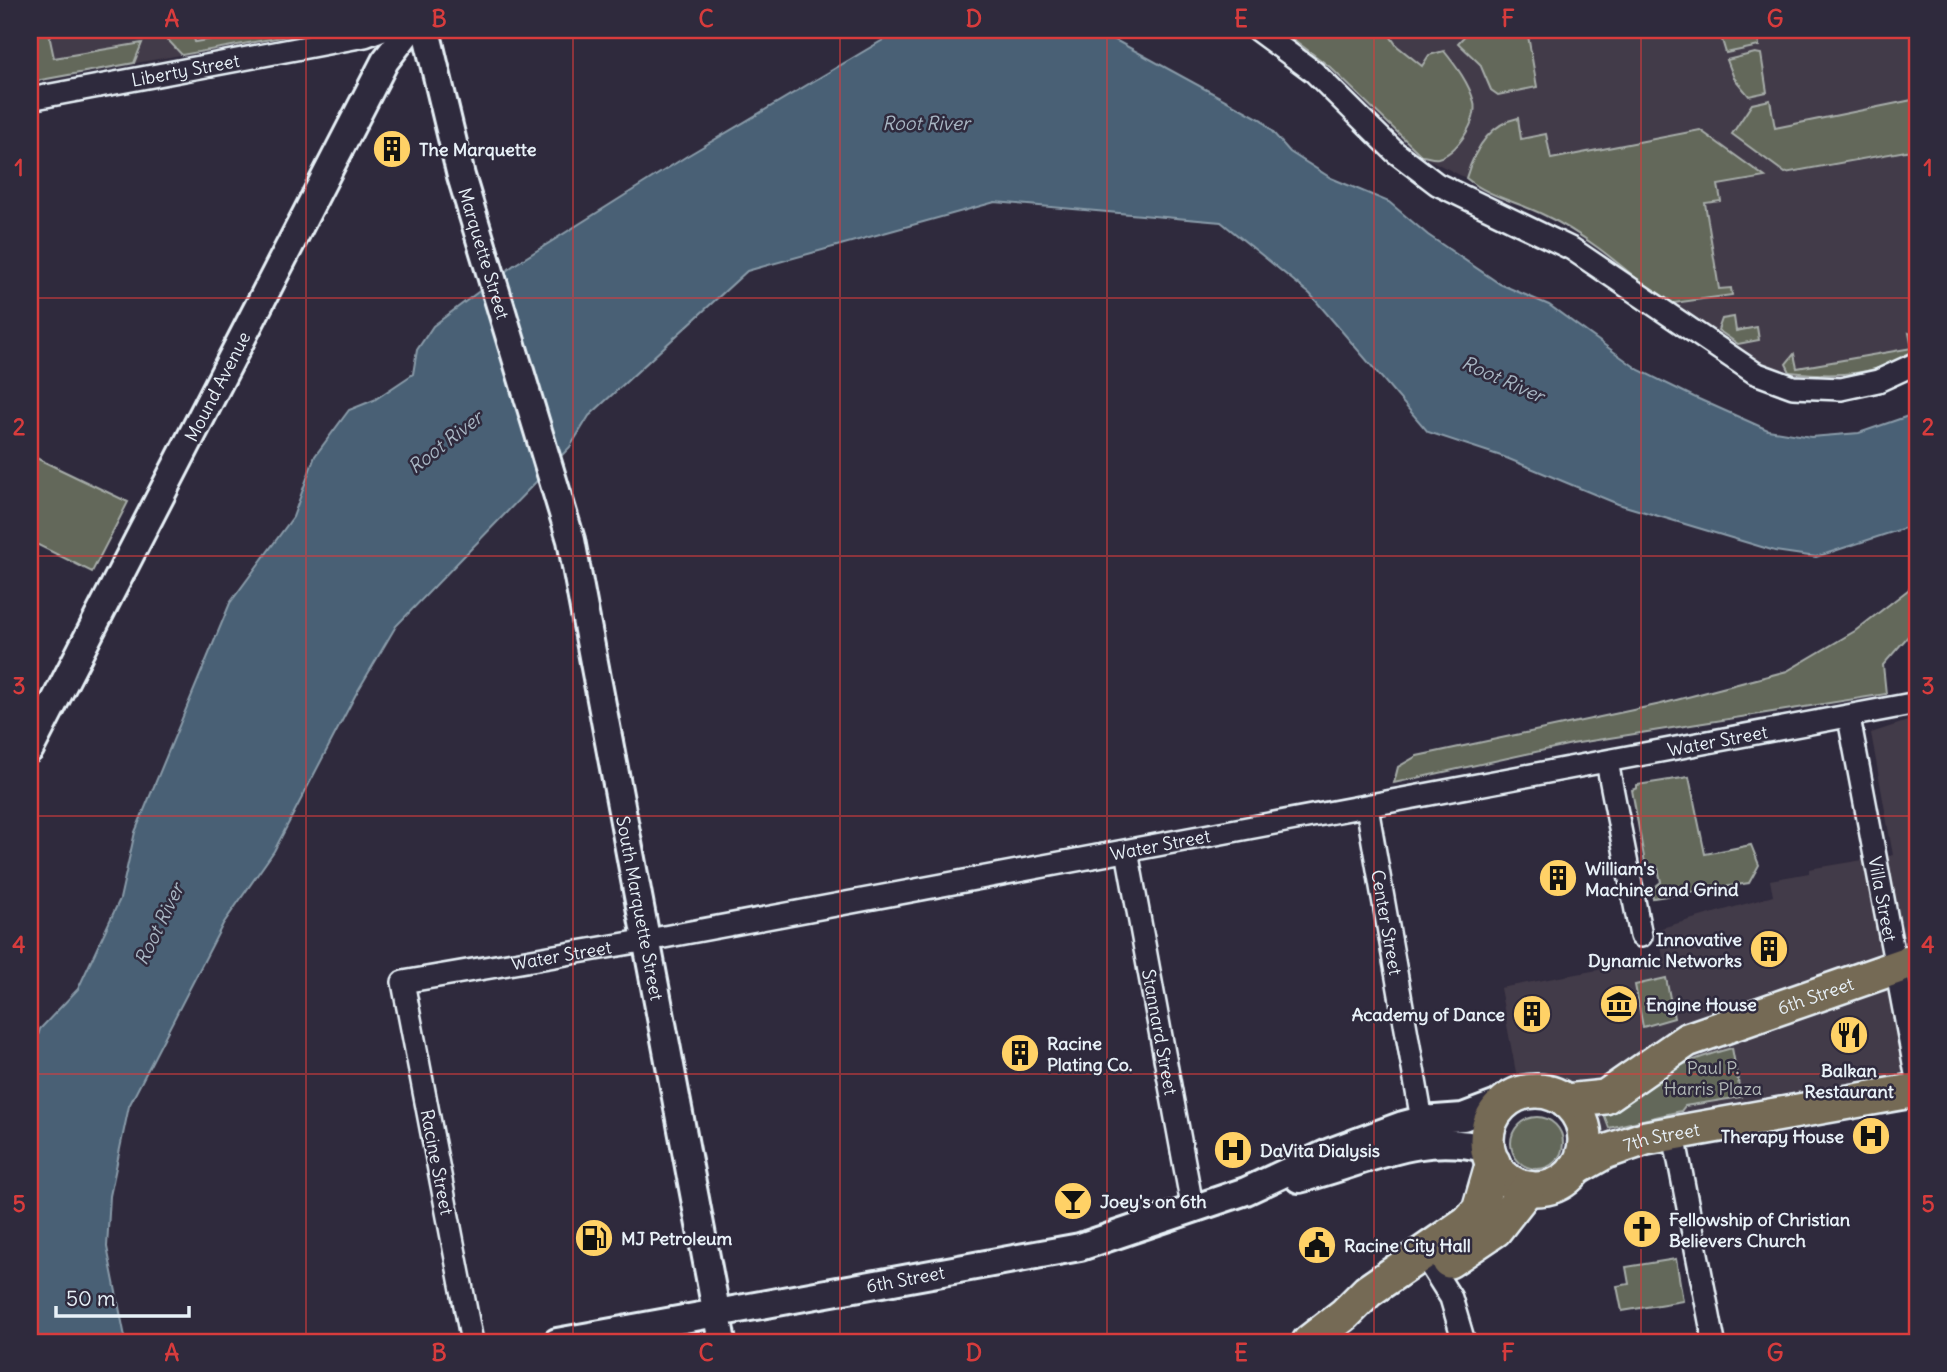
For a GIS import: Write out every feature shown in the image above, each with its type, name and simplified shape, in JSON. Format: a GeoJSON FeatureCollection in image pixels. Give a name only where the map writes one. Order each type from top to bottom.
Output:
{"type":"FeatureCollection","features":[{"type":"Feature","properties":{"kind":"main road","name":"6th Street"},"geometry":{"type":"LineString","coordinates":[[1566,1101],[1605,1097],[1686,1040],[1906,964]]}},
{"type":"Feature","properties":{"kind":"main road","name":"7th Street"},"geometry":{"type":"LineString","coordinates":[[1575,1169],[1630,1143],[1917,1090]]}},
{"type":"Feature","properties":{"kind":"main road"},"geometry":{"type":"LineString","coordinates":[[1429,1263],[1479,1210],[1490,1155],[1491,1121],[1508,1100],[1537,1091],[1566,1101],[1580,1117],[1585,1137],[1582,1157],[1575,1169],[1563,1180],[1550,1186],[1528,1188],[1507,1179],[1490,1155]]}},
{"type":"Feature","properties":{"kind":"main road"},"geometry":{"type":"LineString","coordinates":[[1310,1342],[1368,1291],[1495,1230],[1528,1188]]}},
{"type":"Feature","properties":{"kind":"street","name":"Liberty Street"},"geometry":{"type":"LineString","coordinates":[[30,99],[365,36],[381,30]]}},
{"type":"Feature","properties":{"kind":"street","name":"Mound Avenue"},"geometry":{"type":"LineString","coordinates":[[30,749],[384,61],[409,30]]}},
{"type":"Feature","properties":{"kind":"street","name":"Marquette Street"},"geometry":{"type":"LineString","coordinates":[[426,30],[461,176],[484,257],[553,473]]}},
{"type":"Feature","properties":{"kind":"street"},"geometry":{"type":"LineString","coordinates":[[1256,30],[1314,72],[1395,152],[1428,178],[1472,203],[1572,249],[1755,373],[1793,387],[1841,389],[1878,381],[1917,363]]}},
{"type":"Feature","properties":{"kind":"street","name":"South Marquette Street"},"geometry":{"type":"LineString","coordinates":[[553,473],[571,540],[722,1342]]}},
{"type":"Feature","properties":{"kind":"street","name":"Water Street"},"geometry":{"type":"LineString","coordinates":[[403,982],[648,940],[1849,718],[1917,703]]}},
{"type":"Feature","properties":{"kind":"street","name":"Villa Street"},"geometry":{"type":"LineString","coordinates":[[1849,718],[1906,964],[1917,1079]]}},
{"type":"Feature","properties":{"kind":"street"},"geometry":{"type":"LineString","coordinates":[[1607,762],[1641,936]]}},
{"type":"Feature","properties":{"kind":"street","name":"Center Street"},"geometry":{"type":"LineString","coordinates":[[1367,807],[1422,1120]]}},
{"type":"Feature","properties":{"kind":"street","name":"Stannard Street"},"geometry":{"type":"LineString","coordinates":[[1127,851],[1194,1211]]}},
{"type":"Feature","properties":{"kind":"street","name":"Racine Street"},"geometry":{"type":"LineString","coordinates":[[403,982],[472,1342]]}},
{"type":"Feature","properties":{"kind":"street","name":"6th Street"},"geometry":{"type":"LineString","coordinates":[[557,1342],[1080,1247],[1194,1211],[1246,1191],[1331,1152],[1422,1120],[1463,1117],[1508,1100]]}},
{"type":"Feature","properties":{"kind":"street"},"geometry":{"type":"LineString","coordinates":[[1674,1135],[1714,1342]]}},
{"type":"Feature","properties":{"kind":"street","name":"6th Street"},"geometry":{"type":"LineString","coordinates":[[1246,1191],[1337,1170],[1390,1151],[1427,1142],[1458,1142],[1490,1155]]}},
{"type":"Feature","properties":{"kind":"street"},"geometry":{"type":"LineString","coordinates":[[1429,1263],[1457,1312],[1464,1342]]}},
{"type":"Feature","properties":{"kind":"shaded area"},"geometry":{"type":"Polygon","coordinates":[[[30,30],[320,30],[30,82],[30,30]]]}},
{"type":"Feature","properties":{"kind":"shaded area"},"geometry":{"type":"Polygon","coordinates":[[[1281,30],[1917,30],[1917,347],[1908,354],[1855,374],[1815,379],[1781,375],[1667,304],[1593,242],[1544,215],[1478,188],[1466,178],[1422,156],[1330,67],[1281,30]]]}},
{"type":"Feature","properties":{"kind":"shaded area"},"geometry":{"type":"Polygon","coordinates":[[[1917,718],[1917,1074],[1602,1141],[1595,1137],[1594,1121],[1579,1089],[1547,1079],[1518,1083],[1500,988],[1663,958],[1658,929],[1773,896],[1770,880],[1809,873],[1809,869],[1893,855],[1871,733],[1917,718]]]}},
{"type":"Feature","properties":{"kind":"green space"},"geometry":{"type":"Polygon","coordinates":[[[30,30],[48,30],[54,58],[142,43],[134,63],[30,82],[30,30]]]}},
{"type":"Feature","properties":{"kind":"green space"},"geometry":{"type":"Polygon","coordinates":[[[262,30],[320,30],[182,55],[167,39],[193,34],[195,42],[262,30]]]}},
{"type":"Feature","properties":{"kind":"green space"},"geometry":{"type":"Polygon","coordinates":[[[1281,30],[1386,30],[1397,46],[1422,66],[1429,55],[1444,51],[1462,75],[1474,102],[1473,118],[1465,135],[1445,155],[1436,158],[1422,156],[1330,67],[1281,30]]]}},
{"type":"Feature","properties":{"kind":"green space"},"geometry":{"type":"Polygon","coordinates":[[[1470,30],[1527,30],[1537,87],[1498,95],[1491,90],[1480,64],[1458,43],[1470,30]]]}},
{"type":"Feature","properties":{"kind":"green space"},"geometry":{"type":"Polygon","coordinates":[[[1719,30],[1757,30],[1759,46],[1726,53],[1719,30]]]}},
{"type":"Feature","properties":{"kind":"green space"},"geometry":{"type":"Polygon","coordinates":[[[1761,54],[1767,92],[1749,96],[1734,78],[1727,60],[1761,54]]]}},
{"type":"Feature","properties":{"kind":"green space"},"geometry":{"type":"Polygon","coordinates":[[[1917,99],[1917,149],[1785,173],[1732,134],[1752,104],[1770,100],[1775,128],[1917,99]]]}},
{"type":"Feature","properties":{"kind":"green space"},"geometry":{"type":"Polygon","coordinates":[[[1518,118],[1521,139],[1546,134],[1551,159],[1700,130],[1765,177],[1718,185],[1721,201],[1705,203],[1719,289],[1731,288],[1732,295],[1667,304],[1578,234],[1544,215],[1484,190],[1466,178],[1473,158],[1484,140],[1499,126],[1518,118]]]}},
{"type":"Feature","properties":{"kind":"green space"},"geometry":{"type":"Polygon","coordinates":[[[1734,317],[1736,331],[1757,327],[1759,340],[1738,344],[1718,330],[1722,319],[1734,317]]]}},
{"type":"Feature","properties":{"kind":"green space"},"geometry":{"type":"Polygon","coordinates":[[[1909,333],[1917,336],[1917,348],[1903,358],[1873,370],[1806,374],[1790,372],[1786,364],[1794,354],[1797,368],[1912,348],[1909,333]]]}},
{"type":"Feature","properties":{"kind":"green space"},"geometry":{"type":"Polygon","coordinates":[[[30,455],[128,502],[92,572],[30,541],[30,455]]]}},
{"type":"Feature","properties":{"kind":"green space"},"geometry":{"type":"Polygon","coordinates":[[[1917,583],[1917,629],[1883,665],[1886,694],[1572,744],[1394,783],[1398,767],[1417,756],[1661,704],[1787,671],[1855,631],[1917,583]]]}},
{"type":"Feature","properties":{"kind":"green space"},"geometry":{"type":"Polygon","coordinates":[[[1689,777],[1705,854],[1751,845],[1759,865],[1749,883],[1653,898],[1651,890],[1661,882],[1658,868],[1645,863],[1632,790],[1637,788],[1637,785],[1689,777]]]}},
{"type":"Feature","properties":{"kind":"green space"},"geometry":{"type":"Polygon","coordinates":[[[1666,978],[1674,1018],[1643,1027],[1635,985],[1666,978]]]}},
{"type":"Feature","properties":{"kind":"green space","name":"Paul P. Harris Plaza"},"geometry":{"type":"Polygon","coordinates":[[[1732,1048],[1741,1097],[1685,1106],[1681,1111],[1609,1128],[1604,1115],[1626,1104],[1659,1078],[1694,1060],[1732,1048]]]}},
{"type":"Feature","properties":{"kind":"green space"},"geometry":{"type":"Polygon","coordinates":[[[1537,1117],[1547,1119],[1555,1125],[1561,1133],[1561,1153],[1555,1161],[1547,1167],[1537,1169],[1527,1167],[1519,1161],[1513,1153],[1511,1143],[1513,1133],[1519,1125],[1527,1119],[1537,1117]]]}},
{"type":"Feature","properties":{"kind":"green space"},"geometry":{"type":"Polygon","coordinates":[[[1676,1259],[1683,1301],[1622,1311],[1617,1286],[1629,1284],[1626,1267],[1676,1259]]]}},
{"type":"Feature","properties":{"kind":"water","name":"Root River"},"geometry":{"type":"Polygon","coordinates":[[[900,30],[1097,30],[1262,120],[1290,152],[1331,178],[1389,202],[1428,235],[1500,284],[1549,305],[1639,370],[1694,397],[1768,430],[1811,437],[1859,433],[1917,413],[1917,524],[1816,557],[1775,551],[1618,504],[1504,457],[1428,432],[1310,294],[1221,222],[995,202],[747,271],[589,416],[570,447],[396,626],[356,694],[274,851],[223,924],[129,1106],[110,1196],[107,1247],[126,1342],[30,1342],[30,1062],[40,1029],[78,989],[120,899],[135,832],[230,603],[293,517],[315,456],[349,410],[374,400],[413,374],[417,350],[433,326],[514,265],[687,156],[900,30]]]}},
{"type":"Feature","properties":{"kind":"place","name":"The Marquette"},"geometry":{"type":"Point","coordinates":[392,149]}},
{"type":"Feature","properties":{"kind":"place","name":"William's Machine and Grind"},"geometry":{"type":"Point","coordinates":[1558,878]}},
{"type":"Feature","properties":{"kind":"place","name":"Innovative Dynamic Networks"},"geometry":{"type":"Point","coordinates":[1769,949]}},
{"type":"Feature","properties":{"kind":"place","name":"Engine House"},"geometry":{"type":"Point","coordinates":[1619,1004]}},
{"type":"Feature","properties":{"kind":"place","name":"Academy of Dance"},"geometry":{"type":"Point","coordinates":[1532,1014]}},
{"type":"Feature","properties":{"kind":"place","name":"Balkan Restaurant"},"geometry":{"type":"Point","coordinates":[1849,1035]}},
{"type":"Feature","properties":{"kind":"place","name":"Racine Plating Co."},"geometry":{"type":"Point","coordinates":[1020,1053]}},
{"type":"Feature","properties":{"kind":"place","name":"Therapy House"},"geometry":{"type":"Point","coordinates":[1871,1136]}},
{"type":"Feature","properties":{"kind":"place","name":"DaVita Dialysis"},"geometry":{"type":"Point","coordinates":[1233,1150]}},
{"type":"Feature","properties":{"kind":"place","name":"Joey's on 6th"},"geometry":{"type":"Point","coordinates":[1073,1201]}},
{"type":"Feature","properties":{"kind":"place","name":"Fellowship of Christian Believers Church"},"geometry":{"type":"Point","coordinates":[1642,1229]}},
{"type":"Feature","properties":{"kind":"place","name":"MJ Petroleum"},"geometry":{"type":"Point","coordinates":[594,1238]}},
{"type":"Feature","properties":{"kind":"place","name":"Racine City Hall"},"geometry":{"type":"Point","coordinates":[1317,1245]}}]}
